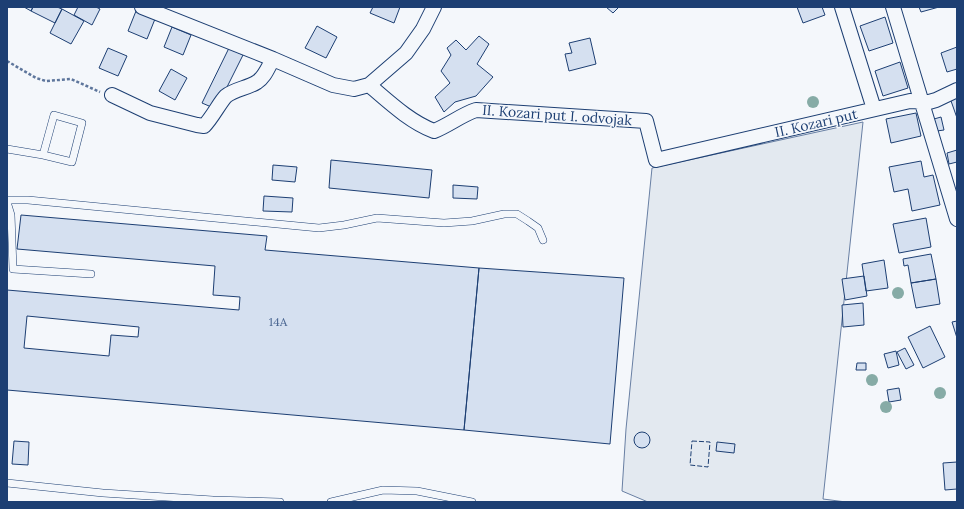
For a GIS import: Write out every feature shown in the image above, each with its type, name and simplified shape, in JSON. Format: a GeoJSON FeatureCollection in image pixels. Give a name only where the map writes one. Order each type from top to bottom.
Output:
{"type":"FeatureCollection","features":[{"type":"Feature","properties":{"kind":"street"},"geometry":{"type":"LineString","coordinates":[[142,7],[273,59],[333,85],[354,89],[369,85],[406,53],[423,29],[434,7]]}},
{"type":"Feature","properties":{"kind":"street"},"geometry":{"type":"LineString","coordinates":[[842,7],[874,109]]}},
{"type":"Feature","properties":{"kind":"street"},"geometry":{"type":"LineString","coordinates":[[893,7],[957,218]]}},
{"type":"Feature","properties":{"kind":"street"},"geometry":{"type":"LineString","coordinates":[[112,95],[150,113],[197,126],[204,126],[211,119],[226,96],[257,82],[264,75],[273,59]]}},
{"type":"Feature","properties":{"kind":"street","name":"II. Kozari put I. odvojak"},"geometry":{"type":"LineString","coordinates":[[369,85],[398,109],[434,132],[466,113],[476,110],[646,121]]}},
{"type":"Feature","properties":{"kind":"street","name":"II. Kozari put"},"geometry":{"type":"LineString","coordinates":[[646,121],[656,160],[874,109],[910,102],[936,100],[957,90]]}},
{"type":"Feature","properties":{"kind":"lane"},"geometry":{"type":"LineString","coordinates":[[7,149],[72,162],[82,123],[54,115],[43,155]]}},
{"type":"Feature","properties":{"kind":"lane"},"geometry":{"type":"LineString","coordinates":[[91,274],[13,269],[11,214],[7,201],[28,200],[319,228],[344,225],[377,218],[444,223],[504,214],[518,214],[538,228],[543,240]]}},
{"type":"Feature","properties":{"kind":"lane"},"geometry":{"type":"LineString","coordinates":[[7,482],[103,493],[213,500],[280,502]]}},
{"type":"Feature","properties":{"kind":"lane"},"geometry":{"type":"LineString","coordinates":[[331,502],[383,490],[417,491],[472,502]]}},
{"type":"Feature","properties":{"kind":"path"},"geometry":{"type":"LineString","coordinates":[[7,61],[36,78],[46,81],[71,79],[98,91],[112,95]]}},
{"type":"Feature","properties":{"kind":"shaded area"},"geometry":{"type":"Polygon","coordinates":[[[863,122],[823,499],[846,502],[648,502],[622,491],[626,429],[652,168],[863,122]]]}},
{"type":"Feature","properties":{"kind":"building"},"geometry":{"type":"Polygon","coordinates":[[[24,7],[33,7],[31,11],[24,7]]]}},
{"type":"Feature","properties":{"kind":"building"},"geometry":{"type":"Polygon","coordinates":[[[33,7],[57,7],[62,9],[55,23],[31,11],[33,7]]]}},
{"type":"Feature","properties":{"kind":"building"},"geometry":{"type":"Polygon","coordinates":[[[78,7],[96,7],[100,9],[92,25],[74,15],[78,7]]]}},
{"type":"Feature","properties":{"kind":"building"},"geometry":{"type":"Polygon","coordinates":[[[373,7],[400,7],[394,23],[370,13],[373,7]]]}},
{"type":"Feature","properties":{"kind":"building"},"geometry":{"type":"Polygon","coordinates":[[[606,7],[619,7],[613,13],[606,7]]]}},
{"type":"Feature","properties":{"kind":"building"},"geometry":{"type":"Polygon","coordinates":[[[797,7],[822,7],[825,15],[803,23],[797,7]]]}},
{"type":"Feature","properties":{"kind":"building"},"geometry":{"type":"Polygon","coordinates":[[[919,7],[939,7],[921,12],[919,7]]]}},
{"type":"Feature","properties":{"kind":"building"},"geometry":{"type":"Polygon","coordinates":[[[62,9],[84,21],[71,44],[50,33],[62,9]]]}},
{"type":"Feature","properties":{"kind":"building"},"geometry":{"type":"Polygon","coordinates":[[[136,11],[155,19],[147,39],[128,31],[136,11]]]}},
{"type":"Feature","properties":{"kind":"building"},"geometry":{"type":"Polygon","coordinates":[[[885,17],[893,43],[869,51],[860,26],[885,17]]]}},
{"type":"Feature","properties":{"kind":"building"},"geometry":{"type":"Polygon","coordinates":[[[317,26],[337,37],[326,58],[305,48],[317,26]]]}},
{"type":"Feature","properties":{"kind":"building"},"geometry":{"type":"Polygon","coordinates":[[[172,27],[191,35],[183,55],[164,47],[172,27]]]}},
{"type":"Feature","properties":{"kind":"building"},"geometry":{"type":"Polygon","coordinates":[[[479,36],[489,44],[477,64],[493,77],[476,96],[455,102],[444,112],[435,97],[450,83],[441,71],[451,55],[447,48],[456,40],[466,50],[479,36]]]}},
{"type":"Feature","properties":{"kind":"building"},"geometry":{"type":"Polygon","coordinates":[[[590,38],[596,64],[569,71],[565,54],[572,53],[569,43],[590,38]]]}},
{"type":"Feature","properties":{"kind":"building"},"geometry":{"type":"Polygon","coordinates":[[[957,47],[957,69],[947,72],[941,53],[957,47]]]}},
{"type":"Feature","properties":{"kind":"building"},"geometry":{"type":"Polygon","coordinates":[[[108,48],[127,56],[118,76],[99,68],[108,48]]]}},
{"type":"Feature","properties":{"kind":"building"},"geometry":{"type":"Polygon","coordinates":[[[229,48],[243,55],[216,109],[202,103],[229,48]]]}},
{"type":"Feature","properties":{"kind":"building"},"geometry":{"type":"Polygon","coordinates":[[[900,62],[908,88],[883,96],[875,71],[900,62]]]}},
{"type":"Feature","properties":{"kind":"building"},"geometry":{"type":"Polygon","coordinates":[[[171,69],[187,78],[175,100],[159,91],[171,69]]]}},
{"type":"Feature","properties":{"kind":"building"},"geometry":{"type":"Polygon","coordinates":[[[957,96],[957,118],[950,98],[957,96]]]}},
{"type":"Feature","properties":{"kind":"building"},"geometry":{"type":"Polygon","coordinates":[[[916,113],[921,136],[891,143],[886,119],[916,113]]]}},
{"type":"Feature","properties":{"kind":"building"},"geometry":{"type":"Polygon","coordinates":[[[941,117],[944,130],[937,131],[934,119],[941,117]]]}},
{"type":"Feature","properties":{"kind":"building"},"geometry":{"type":"Polygon","coordinates":[[[957,150],[957,162],[949,164],[947,153],[957,150]]]}},
{"type":"Feature","properties":{"kind":"building"},"geometry":{"type":"Polygon","coordinates":[[[331,160],[432,170],[429,198],[329,188],[331,160]]]}},
{"type":"Feature","properties":{"kind":"building"},"geometry":{"type":"Polygon","coordinates":[[[921,161],[924,177],[933,175],[940,205],[912,211],[908,189],[894,192],[889,167],[921,161]]]}},
{"type":"Feature","properties":{"kind":"building"},"geometry":{"type":"Polygon","coordinates":[[[273,165],[297,167],[295,182],[272,180],[273,165]]]}},
{"type":"Feature","properties":{"kind":"building"},"geometry":{"type":"Polygon","coordinates":[[[453,185],[478,187],[477,199],[453,198],[453,185]]]}},
{"type":"Feature","properties":{"kind":"building"},"geometry":{"type":"Polygon","coordinates":[[[264,196],[293,198],[292,212],[263,211],[264,196]]]}},
{"type":"Feature","properties":{"kind":"building"},"geometry":{"type":"Polygon","coordinates":[[[21,215],[267,236],[265,250],[479,268],[464,430],[7,390],[7,290],[239,310],[240,297],[213,295],[215,266],[17,249],[21,215]],[[27,316],[24,348],[109,356],[111,335],[138,337],[139,327],[27,316]]]}},
{"type":"Feature","properties":{"kind":"building"},"geometry":{"type":"Polygon","coordinates":[[[926,218],[931,247],[899,253],[893,224],[926,218]]]}},
{"type":"Feature","properties":{"kind":"building"},"geometry":{"type":"Polygon","coordinates":[[[931,254],[936,279],[911,283],[908,265],[904,266],[903,259],[931,254]]]}},
{"type":"Feature","properties":{"kind":"building"},"geometry":{"type":"Polygon","coordinates":[[[884,260],[888,288],[866,291],[862,264],[884,260]]]}},
{"type":"Feature","properties":{"kind":"building"},"geometry":{"type":"Polygon","coordinates":[[[479,268],[624,278],[610,444],[464,430],[479,268]]]}},
{"type":"Feature","properties":{"kind":"building"},"geometry":{"type":"Polygon","coordinates":[[[864,276],[867,296],[845,300],[842,279],[864,276]]]}},
{"type":"Feature","properties":{"kind":"building"},"geometry":{"type":"Polygon","coordinates":[[[936,279],[940,304],[916,308],[911,283],[936,279]]]}},
{"type":"Feature","properties":{"kind":"building"},"geometry":{"type":"Polygon","coordinates":[[[863,303],[864,325],[843,327],[842,305],[863,303]]]}},
{"type":"Feature","properties":{"kind":"building"},"geometry":{"type":"Polygon","coordinates":[[[957,321],[957,338],[952,322],[957,321]]]}},
{"type":"Feature","properties":{"kind":"building"},"geometry":{"type":"Polygon","coordinates":[[[930,326],[945,357],[923,368],[908,337],[930,326]]]}},
{"type":"Feature","properties":{"kind":"building"},"geometry":{"type":"Polygon","coordinates":[[[905,348],[914,365],[906,369],[897,352],[905,348]]]}},
{"type":"Feature","properties":{"kind":"building"},"geometry":{"type":"Polygon","coordinates":[[[896,351],[899,365],[888,368],[884,354],[896,351]]]}},
{"type":"Feature","properties":{"kind":"building"},"geometry":{"type":"Polygon","coordinates":[[[857,363],[866,363],[866,370],[856,370],[857,363]]]}},
{"type":"Feature","properties":{"kind":"building"},"geometry":{"type":"Polygon","coordinates":[[[899,388],[901,400],[889,402],[887,390],[899,388]]]}},
{"type":"Feature","properties":{"kind":"building"},"geometry":{"type":"Polygon","coordinates":[[[639,432],[645,432],[650,437],[648,446],[645,448],[639,448],[634,443],[634,437],[639,432]]]}},
{"type":"Feature","properties":{"kind":"building"},"geometry":{"type":"Polygon","coordinates":[[[14,441],[29,442],[28,465],[12,464],[14,441]]]}},
{"type":"Feature","properties":{"kind":"building"},"geometry":{"type":"Polygon","coordinates":[[[717,442],[735,444],[734,453],[716,451],[717,442]]]}},
{"type":"Feature","properties":{"kind":"building"},"geometry":{"type":"Polygon","coordinates":[[[957,462],[957,489],[945,490],[943,463],[957,462]]]}},
{"type":"Feature","properties":{"kind":"fence"},"geometry":{"type":"LineString","coordinates":[[692,441],[710,442],[708,467],[690,465],[692,441]]}}]}
